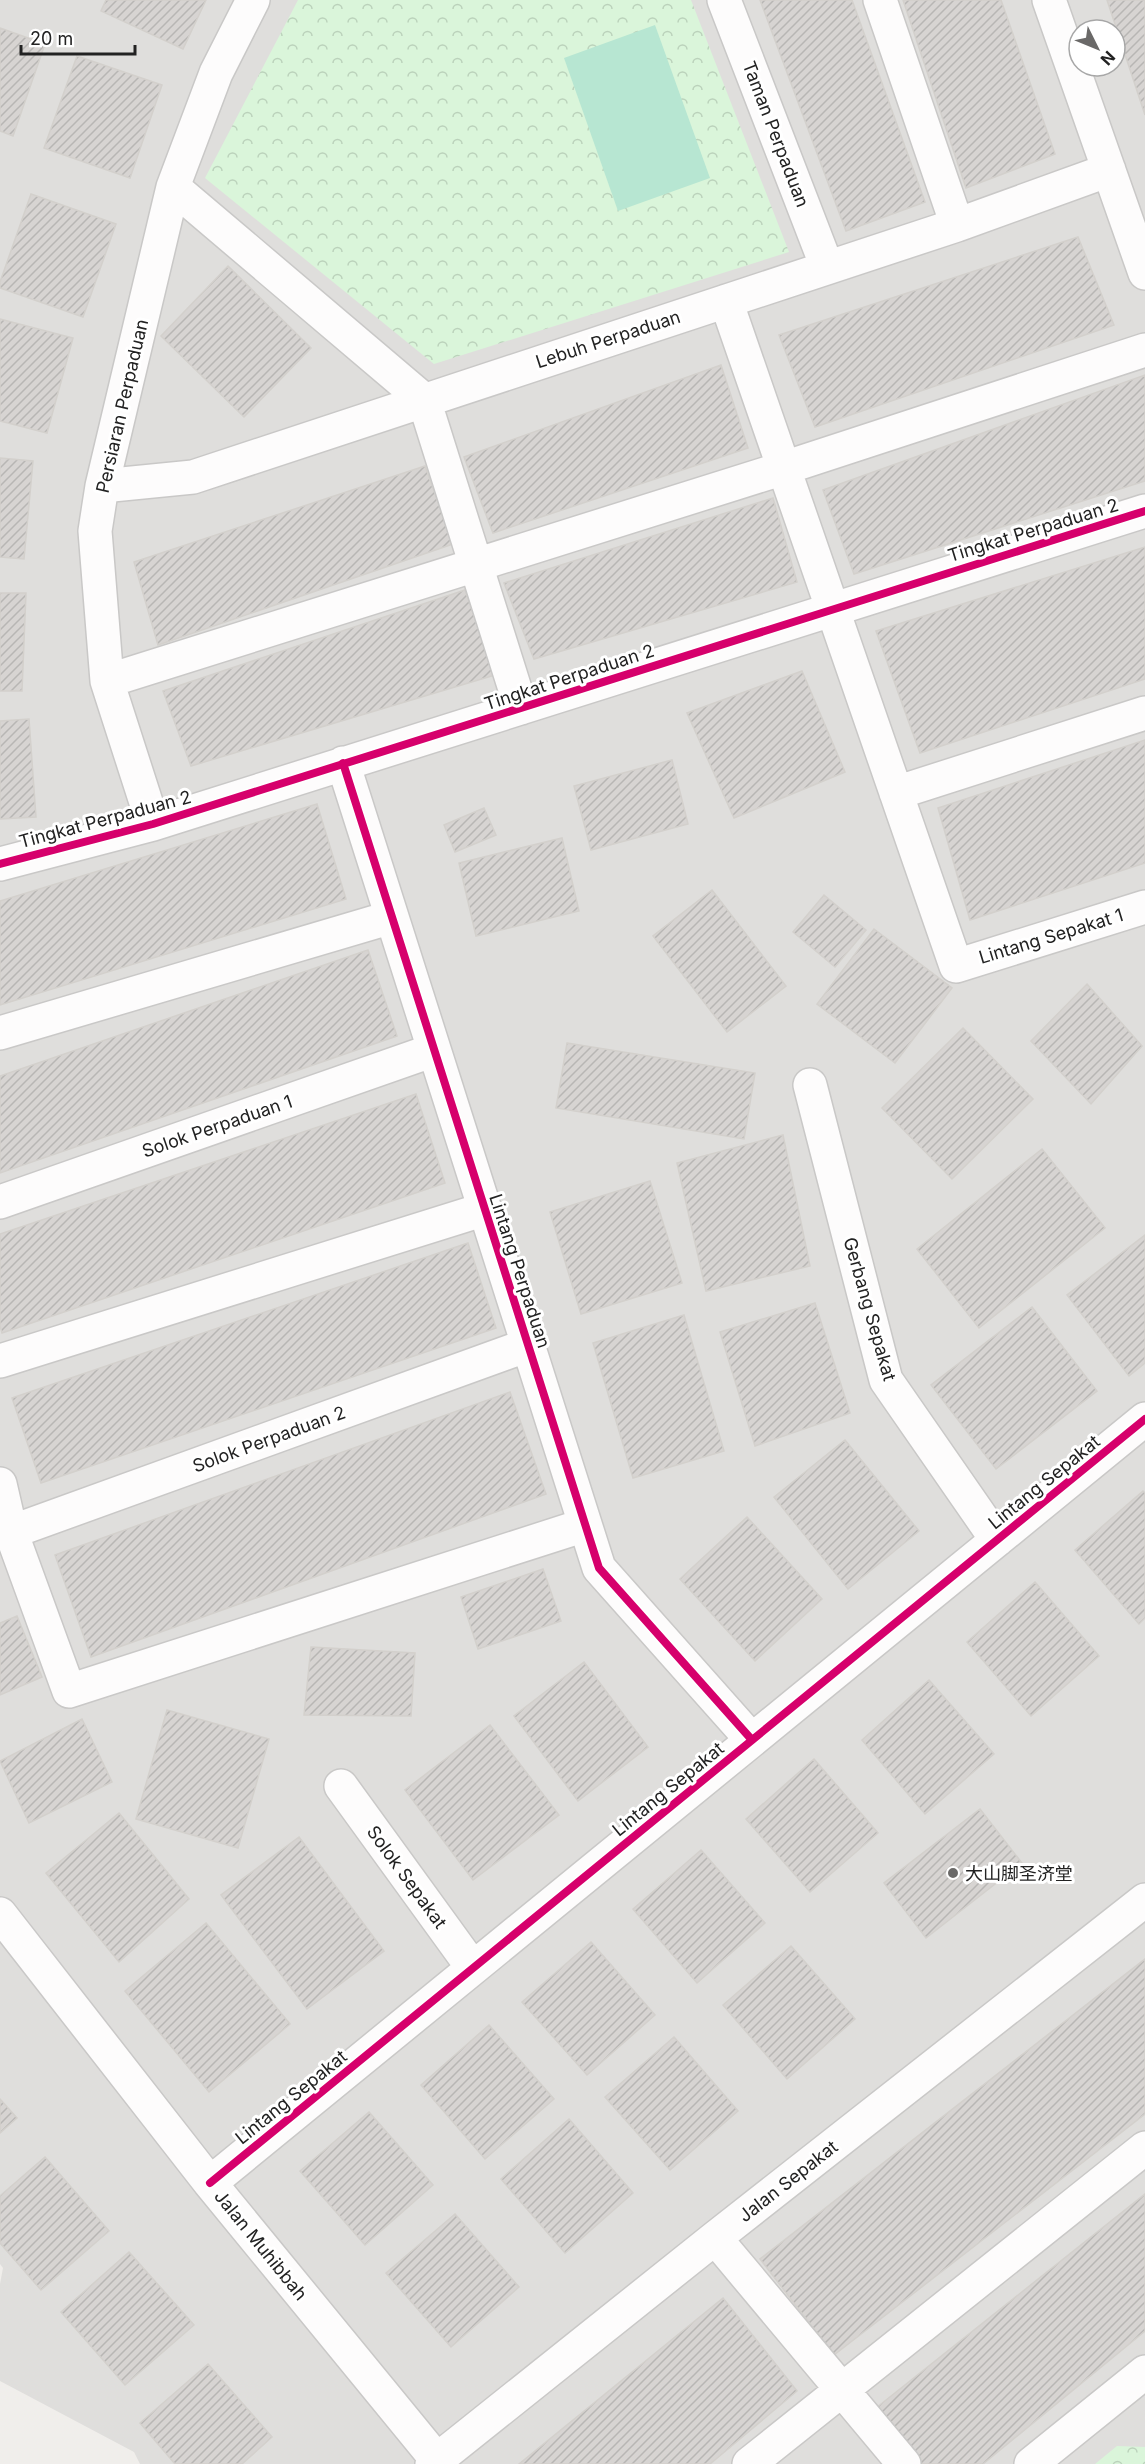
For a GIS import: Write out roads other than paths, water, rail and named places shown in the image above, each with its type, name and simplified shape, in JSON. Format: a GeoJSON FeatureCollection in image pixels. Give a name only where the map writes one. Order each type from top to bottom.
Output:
{"type":"FeatureCollection","features":[{"type":"Feature","properties":{"kind":"street","name":"Persiaran Perpaduan"},"geometry":{"type":"LineString","coordinates":[[153,824],[108,681],[95,531],[102,486],[173,187],[216,74],[253,0]]}},
{"type":"Feature","properties":{"kind":"street","name":"Taman Perpaduan"},"geometry":{"type":"LineString","coordinates":[[724,0],[827,267]]}},
{"type":"Feature","properties":{"kind":"street"},"geometry":{"type":"LineString","coordinates":[[880,0],[957,225]]}},
{"type":"Feature","properties":{"kind":"street"},"geometry":{"type":"LineString","coordinates":[[1049,0],[1145,273]]}},
{"type":"Feature","properties":{"kind":"street","name":"Lebuh Perpaduan"},"geometry":{"type":"LineString","coordinates":[[102,486],[193,477],[957,225],[1109,170]]}},
{"type":"Feature","properties":{"kind":"street"},"geometry":{"type":"LineString","coordinates":[[173,187],[424,400],[521,708]]}},
{"type":"Feature","properties":{"kind":"street"},"geometry":{"type":"LineString","coordinates":[[726,301],[896,793],[1145,713]]}},
{"type":"Feature","properties":{"kind":"street"},"geometry":{"type":"LineString","coordinates":[[108,681],[784,468],[1145,350]]}},
{"type":"Feature","properties":{"kind":"street","name":"Tingkat Perpaduan 2"},"geometry":{"type":"LineString","coordinates":[[0,864],[153,824],[1145,511]]}},
{"type":"Feature","properties":{"kind":"street","name":"Lintang Perpaduan"},"geometry":{"type":"LineString","coordinates":[[343,764],[599,1568],[752,1740]]}},
{"type":"Feature","properties":{"kind":"street","name":"Lintang Sepakat 1"},"geometry":{"type":"LineString","coordinates":[[896,793],[956,966],[1145,907]]}},
{"type":"Feature","properties":{"kind":"street"},"geometry":{"type":"LineString","coordinates":[[0,1033],[392,917]]}},
{"type":"Feature","properties":{"kind":"street","name":"Solok Perpaduan 1"},"geometry":{"type":"LineString","coordinates":[[0,1202],[434,1050]]}},
{"type":"Feature","properties":{"kind":"street","name":"Gerbang Sepakat"},"geometry":{"type":"LineString","coordinates":[[810,1085],[886,1380],[997,1540]]}},
{"type":"Feature","properties":{"kind":"street"},"geometry":{"type":"LineString","coordinates":[[0,1361],[485,1209]]}},
{"type":"Feature","properties":{"kind":"street","name":"Solok Perpaduan 2"},"geometry":{"type":"LineString","coordinates":[[11,1532],[528,1345]]}},
{"type":"Feature","properties":{"kind":"street","name":"Lintang Sepakat"},"geometry":{"type":"LineString","coordinates":[[210,2183],[1145,1419]]}},
{"type":"Feature","properties":{"kind":"street"},"geometry":{"type":"LineString","coordinates":[[0,1484],[11,1532],[69,1691],[585,1525]]}},
{"type":"Feature","properties":{"kind":"street","name":"Solok Sepakat"},"geometry":{"type":"LineString","coordinates":[[341,1786],[473,1968]]}},
{"type":"Feature","properties":{"kind":"street","name":"Jalan Sepakat"},"geometry":{"type":"LineString","coordinates":[[434,2462],[1145,1900]]}},
{"type":"Feature","properties":{"kind":"street","name":"Jalan Muhibbah"},"geometry":{"type":"LineString","coordinates":[[0,1914],[210,2183],[434,2462]]}},
{"type":"Feature","properties":{"kind":"street"},"geometry":{"type":"LineString","coordinates":[[749,2464],[1145,2148]]}},
{"type":"Feature","properties":{"kind":"street"},"geometry":{"type":"LineString","coordinates":[[715,2238],[903,2464]]}},
{"type":"Feature","properties":{"kind":"street"},"geometry":{"type":"LineString","coordinates":[[1031,2464],[1144,2376]]}},
{"type":"Feature","properties":{"kind":"place","name":"大山脚圣济堂"},"geometry":{"type":"Point","coordinates":[953,1873]}}]}
